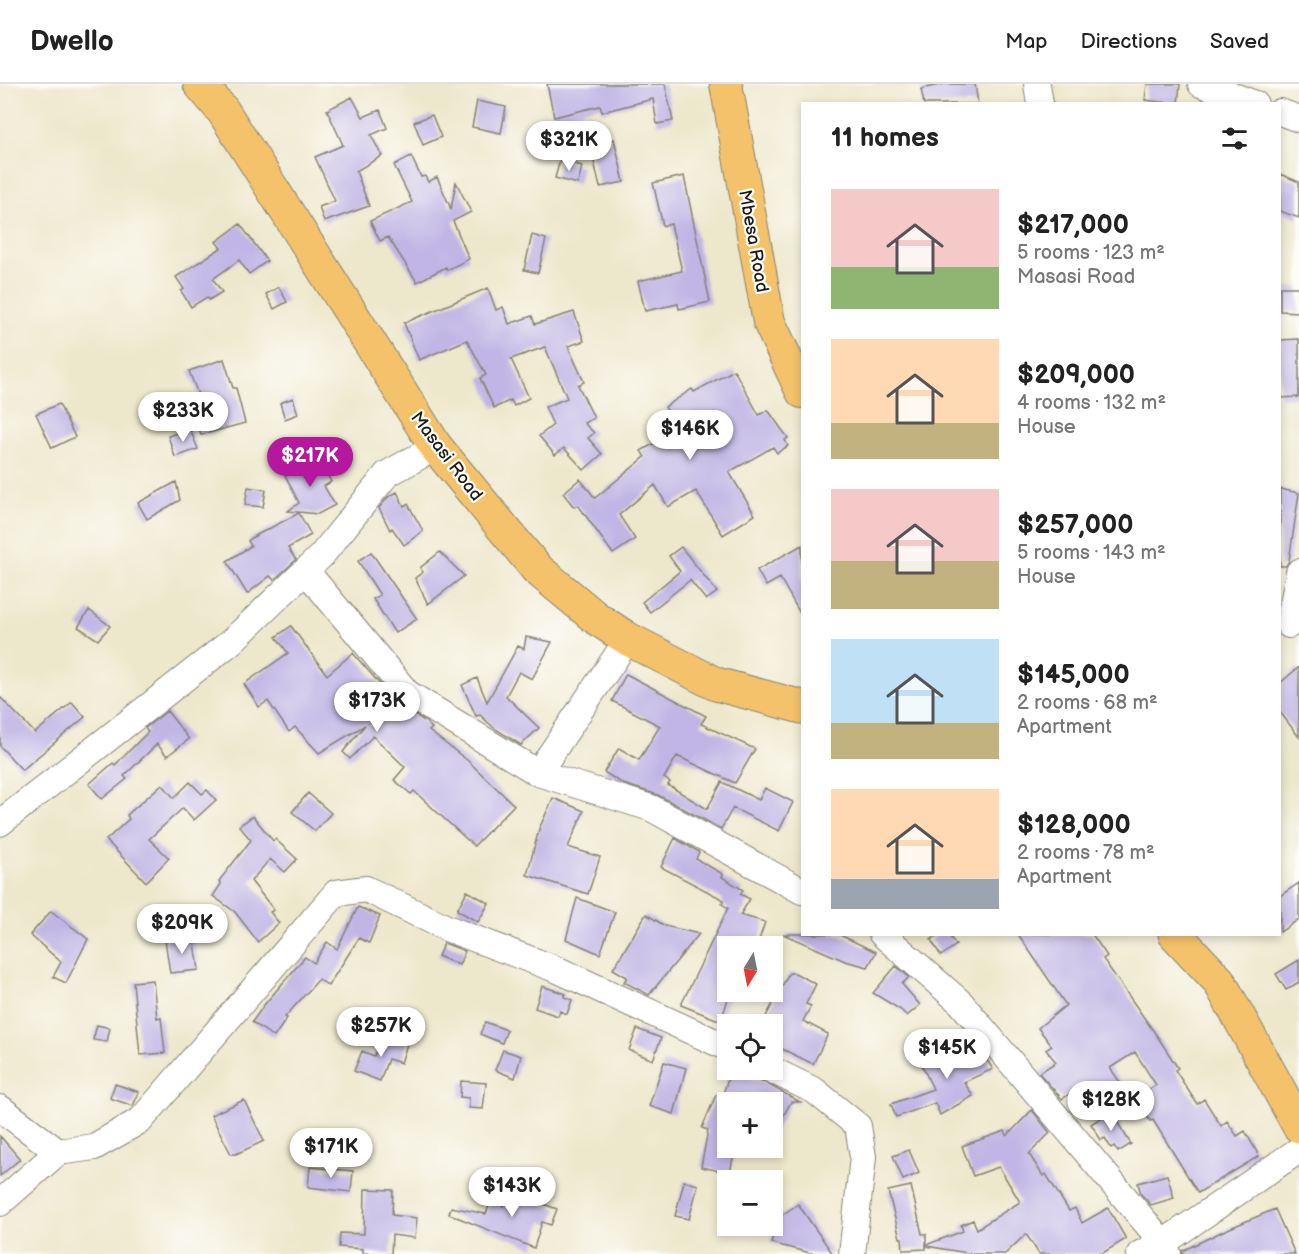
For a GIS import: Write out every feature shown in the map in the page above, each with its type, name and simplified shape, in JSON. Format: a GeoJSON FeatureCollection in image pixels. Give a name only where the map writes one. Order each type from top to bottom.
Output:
{"type":"FeatureCollection","features":[{"type":"Feature","properties":{"kind":"highway","name":"Masasi Road"},"geometry":{"type":"LineString","coordinates":[[200,84],[223,111],[436,447],[537,569],[596,618],[628,639],[716,684],[801,707]]}},
{"type":"Feature","properties":{"kind":"highway"},"geometry":{"type":"LineString","coordinates":[[1177,936],[1219,981],[1299,1126]]}},
{"type":"Feature","properties":{"kind":"main road","name":"Mbesa Road"},"geometry":{"type":"LineString","coordinates":[[726,84],[769,322],[801,390]]}},
{"type":"Feature","properties":{"kind":"street"},"geometry":{"type":"LineString","coordinates":[[1037,84],[1040,102]]}},
{"type":"Feature","properties":{"kind":"street"},"geometry":{"type":"LineString","coordinates":[[1201,84],[1250,102]]}},
{"type":"Feature","properties":{"kind":"street"},"geometry":{"type":"LineString","coordinates":[[1281,112],[1299,119]]}},
{"type":"Feature","properties":{"kind":"street"},"geometry":{"type":"LineString","coordinates":[[0,823],[231,642],[321,556],[387,474],[436,447]]}},
{"type":"Feature","properties":{"kind":"street"},"geometry":{"type":"LineString","coordinates":[[306,571],[407,693],[538,773],[651,808],[801,890]]}},
{"type":"Feature","properties":{"kind":"street"},"geometry":{"type":"LineString","coordinates":[[1289,625],[1299,572]]}},
{"type":"Feature","properties":{"kind":"street"},"geometry":{"type":"LineString","coordinates":[[538,773],[628,639]]}},
{"type":"Feature","properties":{"kind":"street"},"geometry":{"type":"LineString","coordinates":[[0,1203],[58,1152],[94,1147],[141,1120],[336,893],[366,889],[449,929],[558,970],[717,1043]]}},
{"type":"Feature","properties":{"kind":"street"},"geometry":{"type":"LineString","coordinates":[[884,936],[961,1003],[1166,1248]]}},
{"type":"Feature","properties":{"kind":"street"},"geometry":{"type":"LineString","coordinates":[[783,1075],[815,1091],[858,1126],[862,1157],[852,1254]]}},
{"type":"Feature","properties":{"kind":"street"},"geometry":{"type":"LineString","coordinates":[[0,1108],[58,1152]]}},
{"type":"Feature","properties":{"kind":"street"},"geometry":{"type":"LineString","coordinates":[[1140,1254],[1166,1248],[1299,1150]]}},
{"type":"Feature","properties":{"kind":"building"},"geometry":{"type":"Polygon","coordinates":[[[547,84],[665,84],[673,121],[657,124],[653,99],[602,112],[600,106],[554,117],[547,84]]]}},
{"type":"Feature","properties":{"kind":"building"},"geometry":{"type":"Polygon","coordinates":[[[944,84],[975,84],[978,102],[924,102],[921,89],[944,84]]]}},
{"type":"Feature","properties":{"kind":"building"},"geometry":{"type":"Polygon","coordinates":[[[1147,84],[1180,84],[1178,102],[1145,100],[1147,84]]]}},
{"type":"Feature","properties":{"kind":"building"},"geometry":{"type":"Polygon","coordinates":[[[352,97],[363,117],[380,110],[387,128],[371,135],[382,156],[356,171],[369,206],[324,222],[319,207],[335,201],[315,157],[343,145],[327,110],[352,97]]]}},
{"type":"Feature","properties":{"kind":"building"},"geometry":{"type":"Polygon","coordinates":[[[477,101],[506,107],[501,133],[472,127],[477,101]]]}},
{"type":"Feature","properties":{"kind":"building"},"geometry":{"type":"Polygon","coordinates":[[[432,115],[441,137],[423,145],[414,122],[432,115]]]}},
{"type":"Feature","properties":{"kind":"building"},"geometry":{"type":"Polygon","coordinates":[[[614,139],[624,182],[600,187],[590,145],[614,139]]]}},
{"type":"Feature","properties":{"kind":"building"},"geometry":{"type":"Polygon","coordinates":[[[411,156],[421,177],[425,176],[428,182],[437,177],[451,209],[456,182],[471,212],[453,221],[469,259],[447,270],[446,267],[417,282],[388,237],[380,241],[370,221],[412,202],[394,165],[411,156]]]}},
{"type":"Feature","properties":{"kind":"building"},"geometry":{"type":"Polygon","coordinates":[[[560,160],[582,166],[578,184],[555,178],[560,160]]]}},
{"type":"Feature","properties":{"kind":"building"},"geometry":{"type":"Polygon","coordinates":[[[1281,174],[1299,182],[1299,218],[1281,211],[1281,174]]]}},
{"type":"Feature","properties":{"kind":"building"},"geometry":{"type":"Polygon","coordinates":[[[684,176],[710,302],[679,309],[678,304],[645,311],[638,281],[682,271],[671,224],[663,226],[653,183],[684,176]]]}},
{"type":"Feature","properties":{"kind":"building"},"geometry":{"type":"Polygon","coordinates":[[[240,224],[267,261],[249,274],[239,260],[213,279],[222,292],[209,300],[207,297],[191,307],[176,277],[221,248],[216,242],[240,224]]]}},
{"type":"Feature","properties":{"kind":"building"},"geometry":{"type":"Polygon","coordinates":[[[532,235],[546,239],[538,273],[524,270],[532,235]]]}},
{"type":"Feature","properties":{"kind":"building"},"geometry":{"type":"Polygon","coordinates":[[[279,287],[287,302],[274,309],[266,294],[279,287]]]}},
{"type":"Feature","properties":{"kind":"building"},"geometry":{"type":"Polygon","coordinates":[[[1281,287],[1299,287],[1299,312],[1281,311],[1281,287]]]}},
{"type":"Feature","properties":{"kind":"building"},"geometry":{"type":"Polygon","coordinates":[[[488,288],[496,310],[503,307],[509,324],[532,316],[535,324],[574,312],[584,341],[568,346],[584,382],[578,385],[594,418],[584,423],[594,433],[588,438],[602,454],[584,470],[564,448],[555,455],[539,436],[553,425],[545,407],[567,398],[545,347],[511,359],[529,398],[514,406],[511,400],[494,408],[480,378],[486,375],[467,340],[419,360],[404,323],[488,288]]]}},
{"type":"Feature","properties":{"kind":"building"},"geometry":{"type":"Polygon","coordinates":[[[1299,339],[1299,397],[1281,398],[1281,340],[1299,339]]]}},
{"type":"Feature","properties":{"kind":"building"},"geometry":{"type":"Polygon","coordinates":[[[224,359],[233,388],[236,388],[245,423],[201,435],[193,408],[202,405],[189,371],[224,359]]]}},
{"type":"Feature","properties":{"kind":"building"},"geometry":{"type":"Polygon","coordinates":[[[734,370],[759,415],[768,410],[788,438],[785,440],[788,446],[777,453],[773,447],[729,472],[755,515],[723,535],[696,491],[668,507],[655,485],[619,515],[635,539],[613,554],[578,505],[574,507],[563,493],[580,479],[595,498],[645,457],[641,451],[679,429],[665,407],[692,389],[694,392],[734,370]]]}},
{"type":"Feature","properties":{"kind":"building"},"geometry":{"type":"Polygon","coordinates":[[[293,398],[298,414],[285,419],[280,403],[293,398]]]}},
{"type":"Feature","properties":{"kind":"building"},"geometry":{"type":"Polygon","coordinates":[[[59,404],[75,437],[52,448],[36,414],[59,404]]]}},
{"type":"Feature","properties":{"kind":"building"},"geometry":{"type":"Polygon","coordinates":[[[190,429],[198,449],[175,457],[168,436],[190,429]]]}},
{"type":"Feature","properties":{"kind":"building"},"geometry":{"type":"Polygon","coordinates":[[[320,460],[331,482],[324,486],[335,505],[318,514],[288,511],[299,503],[284,473],[320,460]]]}},
{"type":"Feature","properties":{"kind":"building"},"geometry":{"type":"Polygon","coordinates":[[[176,482],[180,500],[147,519],[138,503],[176,482]]]}},
{"type":"Feature","properties":{"kind":"building"},"geometry":{"type":"Polygon","coordinates":[[[248,487],[266,490],[263,507],[245,505],[248,487]]]}},
{"type":"Feature","properties":{"kind":"building"},"geometry":{"type":"Polygon","coordinates":[[[1281,489],[1299,493],[1289,561],[1286,566],[1281,566],[1281,489]]]}},
{"type":"Feature","properties":{"kind":"building"},"geometry":{"type":"Polygon","coordinates":[[[397,492],[404,506],[408,504],[423,531],[404,545],[392,528],[390,530],[379,508],[388,497],[397,492]]]}},
{"type":"Feature","properties":{"kind":"building"},"geometry":{"type":"Polygon","coordinates":[[[299,513],[311,535],[288,548],[296,560],[274,580],[270,576],[247,594],[227,561],[251,546],[248,541],[253,537],[299,513]]]}},
{"type":"Feature","properties":{"kind":"building"},"geometry":{"type":"Polygon","coordinates":[[[801,546],[801,615],[780,578],[766,586],[757,570],[801,546]]]}},
{"type":"Feature","properties":{"kind":"building"},"geometry":{"type":"Polygon","coordinates":[[[681,547],[717,592],[706,600],[690,580],[650,612],[642,602],[680,571],[669,556],[681,547]]]}},
{"type":"Feature","properties":{"kind":"building"},"geometry":{"type":"Polygon","coordinates":[[[371,552],[417,619],[395,633],[373,599],[380,595],[358,561],[371,552]]]}},
{"type":"Feature","properties":{"kind":"building"},"geometry":{"type":"Polygon","coordinates":[[[440,552],[464,576],[428,604],[415,578],[423,572],[420,568],[440,552]]]}},
{"type":"Feature","properties":{"kind":"building"},"geometry":{"type":"Polygon","coordinates":[[[89,610],[110,626],[98,640],[78,627],[89,610]]]}},
{"type":"Feature","properties":{"kind":"building"},"geometry":{"type":"Polygon","coordinates":[[[291,626],[327,675],[353,653],[396,703],[426,722],[432,728],[429,731],[467,760],[514,805],[474,846],[414,791],[411,794],[394,780],[405,767],[373,736],[350,759],[343,752],[365,725],[319,753],[295,727],[289,732],[268,701],[259,707],[244,684],[288,653],[276,637],[291,626]]]}},
{"type":"Feature","properties":{"kind":"building"},"geometry":{"type":"Polygon","coordinates":[[[526,637],[552,642],[532,679],[519,672],[506,696],[539,728],[521,745],[494,728],[480,715],[476,716],[462,685],[477,678],[487,702],[518,646],[524,649],[526,637]]]}},
{"type":"Feature","properties":{"kind":"building"},"geometry":{"type":"Polygon","coordinates":[[[1299,667],[1299,737],[1281,713],[1281,682],[1299,667]]]}},
{"type":"Feature","properties":{"kind":"building"},"geometry":{"type":"Polygon","coordinates":[[[626,674],[706,716],[701,724],[755,749],[735,783],[677,756],[664,778],[670,782],[668,785],[707,809],[722,782],[759,800],[765,788],[793,802],[779,831],[733,808],[721,829],[658,795],[623,784],[604,772],[619,748],[639,760],[660,726],[612,701],[626,674]]]}},
{"type":"Feature","properties":{"kind":"building"},"geometry":{"type":"Polygon","coordinates":[[[0,697],[35,733],[72,702],[85,717],[22,770],[0,746],[0,697]]]}},
{"type":"Feature","properties":{"kind":"building"},"geometry":{"type":"Polygon","coordinates":[[[167,711],[189,739],[167,756],[157,744],[124,776],[127,779],[102,799],[89,784],[113,763],[115,765],[148,732],[145,728],[167,711]]]}},
{"type":"Feature","properties":{"kind":"building"},"geometry":{"type":"Polygon","coordinates":[[[190,782],[202,794],[207,790],[216,800],[194,820],[183,808],[149,839],[169,858],[146,882],[106,840],[129,819],[127,815],[162,784],[174,798],[190,782]]]}},
{"type":"Feature","properties":{"kind":"building"},"geometry":{"type":"Polygon","coordinates":[[[308,793],[331,813],[315,831],[292,812],[308,793]]]}},
{"type":"Feature","properties":{"kind":"building"},"geometry":{"type":"Polygon","coordinates":[[[553,798],[584,811],[568,847],[600,857],[588,894],[527,875],[539,829],[553,798]]]}},
{"type":"Feature","properties":{"kind":"building"},"geometry":{"type":"Polygon","coordinates":[[[253,816],[273,841],[275,839],[297,859],[285,872],[270,859],[251,881],[274,910],[270,912],[279,923],[258,942],[235,912],[213,896],[221,884],[219,881],[251,840],[239,826],[253,816]]]}},
{"type":"Feature","properties":{"kind":"building"},"geometry":{"type":"Polygon","coordinates":[[[675,838],[699,852],[696,859],[723,874],[722,877],[743,890],[740,894],[750,899],[740,915],[765,922],[760,936],[717,936],[717,1002],[727,1002],[723,1014],[717,1014],[717,1019],[681,1005],[728,908],[722,904],[724,900],[661,867],[675,838]]]}},
{"type":"Feature","properties":{"kind":"building"},"geometry":{"type":"Polygon","coordinates":[[[1299,883],[1299,919],[1281,931],[1281,895],[1299,883]]]}},
{"type":"Feature","properties":{"kind":"building"},"geometry":{"type":"Polygon","coordinates":[[[467,891],[489,903],[478,922],[457,910],[467,891]]]}},
{"type":"Feature","properties":{"kind":"building"},"geometry":{"type":"Polygon","coordinates":[[[577,898],[615,912],[600,954],[566,939],[577,898]]]}},
{"type":"Feature","properties":{"kind":"building"},"geometry":{"type":"Polygon","coordinates":[[[358,907],[380,916],[369,943],[359,938],[328,986],[319,979],[285,1017],[287,1018],[274,1037],[252,1022],[305,957],[314,963],[327,942],[337,949],[358,907]]]}},
{"type":"Feature","properties":{"kind":"building"},"geometry":{"type":"Polygon","coordinates":[[[51,911],[88,939],[66,983],[53,977],[61,962],[30,935],[51,911]]]}},
{"type":"Feature","properties":{"kind":"building"},"geometry":{"type":"Polygon","coordinates":[[[646,914],[665,926],[699,934],[649,995],[624,982],[627,977],[613,969],[646,914]]]}},
{"type":"Feature","properties":{"kind":"building"},"geometry":{"type":"Polygon","coordinates":[[[783,934],[842,936],[876,952],[868,967],[845,961],[783,934]]]}},
{"type":"Feature","properties":{"kind":"building"},"geometry":{"type":"Polygon","coordinates":[[[194,936],[199,970],[170,973],[165,940],[194,936]]]}},
{"type":"Feature","properties":{"kind":"building"},"geometry":{"type":"Polygon","coordinates":[[[936,936],[949,936],[956,945],[941,956],[931,940],[936,936]]]}},
{"type":"Feature","properties":{"kind":"building"},"geometry":{"type":"Polygon","coordinates":[[[1019,936],[1093,936],[1107,956],[1103,959],[1178,1068],[1175,1070],[1197,1104],[1204,1099],[1221,1126],[1227,1121],[1237,1136],[1245,1131],[1259,1156],[1198,1193],[1153,1120],[1150,1121],[1136,1098],[1156,1085],[1135,1052],[1110,1068],[1127,1092],[1100,1110],[1083,1085],[1062,1099],[1039,1073],[1056,1062],[1046,1050],[1052,1046],[1038,1028],[1066,1005],[1019,936]]]}},
{"type":"Feature","properties":{"kind":"building"},"geometry":{"type":"Polygon","coordinates":[[[444,943],[465,951],[459,965],[438,956],[444,943]]]}},
{"type":"Feature","properties":{"kind":"building"},"geometry":{"type":"Polygon","coordinates":[[[1299,960],[1299,982],[1286,990],[1276,974],[1299,960]]]}},
{"type":"Feature","properties":{"kind":"building"},"geometry":{"type":"Polygon","coordinates":[[[896,966],[909,977],[902,984],[920,1005],[907,1016],[873,993],[896,966]]]}},
{"type":"Feature","properties":{"kind":"building"},"geometry":{"type":"Polygon","coordinates":[[[789,973],[795,973],[816,984],[806,1004],[811,1006],[803,1021],[828,1034],[813,1064],[783,1049],[783,1014],[767,1014],[774,1002],[783,1002],[783,984],[789,973]]]}},
{"type":"Feature","properties":{"kind":"building"},"geometry":{"type":"Polygon","coordinates":[[[153,980],[157,1018],[161,1017],[165,1053],[140,1055],[133,982],[153,980]]]}},
{"type":"Feature","properties":{"kind":"building"},"geometry":{"type":"Polygon","coordinates":[[[542,986],[566,994],[564,997],[572,1000],[567,1014],[560,1011],[558,1016],[535,1008],[542,986]]]}},
{"type":"Feature","properties":{"kind":"building"},"geometry":{"type":"Polygon","coordinates":[[[485,1022],[507,1030],[502,1043],[480,1034],[485,1022]]]}},
{"type":"Feature","properties":{"kind":"building"},"geometry":{"type":"Polygon","coordinates":[[[97,1025],[110,1028],[107,1042],[93,1040],[97,1025]]]}},
{"type":"Feature","properties":{"kind":"building"},"geometry":{"type":"Polygon","coordinates":[[[637,1029],[661,1038],[653,1060],[629,1050],[637,1029]]]}},
{"type":"Feature","properties":{"kind":"building"},"geometry":{"type":"Polygon","coordinates":[[[382,1036],[407,1044],[401,1063],[388,1059],[380,1081],[354,1071],[362,1051],[374,1056],[382,1036]]]}},
{"type":"Feature","properties":{"kind":"building"},"geometry":{"type":"Polygon","coordinates":[[[973,1040],[993,1069],[964,1082],[973,1096],[940,1115],[935,1103],[896,1117],[891,1104],[933,1089],[921,1063],[973,1040]]]}},
{"type":"Feature","properties":{"kind":"building"},"geometry":{"type":"Polygon","coordinates":[[[503,1050],[521,1056],[515,1078],[495,1070],[503,1050]]]}},
{"type":"Feature","properties":{"kind":"building"},"geometry":{"type":"Polygon","coordinates":[[[664,1062],[686,1068],[674,1114],[649,1106],[664,1062]]]}},
{"type":"Feature","properties":{"kind":"building"},"geometry":{"type":"Polygon","coordinates":[[[727,1080],[757,1080],[782,1092],[724,1092],[727,1080]]]}},
{"type":"Feature","properties":{"kind":"building"},"geometry":{"type":"Polygon","coordinates":[[[461,1081],[486,1083],[483,1109],[469,1108],[469,1098],[460,1097],[461,1081]]]}},
{"type":"Feature","properties":{"kind":"building"},"geometry":{"type":"Polygon","coordinates":[[[115,1084],[139,1092],[133,1106],[110,1098],[115,1084]]]}},
{"type":"Feature","properties":{"kind":"building"},"geometry":{"type":"Polygon","coordinates":[[[783,1093],[800,1102],[791,1102],[783,1116],[783,1093]]]}},
{"type":"Feature","properties":{"kind":"building"},"geometry":{"type":"Polygon","coordinates":[[[716,1095],[717,1158],[733,1158],[731,1170],[701,1167],[708,1130],[702,1128],[716,1095]]]}},
{"type":"Feature","properties":{"kind":"building"},"geometry":{"type":"Polygon","coordinates":[[[244,1100],[264,1141],[236,1154],[231,1154],[211,1115],[244,1100]]]}},
{"type":"Feature","properties":{"kind":"building"},"geometry":{"type":"Polygon","coordinates":[[[1032,1110],[1050,1133],[1029,1154],[1043,1176],[1046,1174],[1069,1211],[1075,1208],[1082,1223],[1108,1208],[1126,1239],[1101,1254],[1039,1254],[1026,1234],[1005,1254],[973,1254],[926,1246],[926,1249],[903,1250],[902,1238],[900,1238],[888,1191],[911,1186],[922,1234],[926,1234],[926,1245],[963,1231],[961,1225],[973,1220],[977,1229],[1020,1202],[999,1167],[973,1176],[962,1146],[1005,1131],[1007,1136],[1032,1110]]]}},
{"type":"Feature","properties":{"kind":"building"},"geometry":{"type":"Polygon","coordinates":[[[1111,1112],[1131,1144],[1118,1152],[1114,1146],[1111,1148],[1105,1138],[1101,1140],[1091,1124],[1111,1112]]]}},
{"type":"Feature","properties":{"kind":"building"},"geometry":{"type":"Polygon","coordinates":[[[0,1136],[20,1159],[0,1176],[0,1136]]]}},
{"type":"Feature","properties":{"kind":"building"},"geometry":{"type":"Polygon","coordinates":[[[909,1150],[919,1173],[903,1180],[893,1156],[909,1150]]]}},
{"type":"Feature","properties":{"kind":"building"},"geometry":{"type":"Polygon","coordinates":[[[310,1167],[353,1171],[351,1192],[308,1187],[310,1167]]]}},
{"type":"Feature","properties":{"kind":"building"},"geometry":{"type":"Polygon","coordinates":[[[1167,1175],[1174,1198],[1151,1205],[1141,1194],[1138,1183],[1167,1175]]]}},
{"type":"Feature","properties":{"kind":"building"},"geometry":{"type":"Polygon","coordinates":[[[684,1181],[698,1185],[689,1219],[675,1216],[684,1181]]]}},
{"type":"Feature","properties":{"kind":"building"},"geometry":{"type":"Polygon","coordinates":[[[365,1189],[393,1190],[392,1215],[417,1218],[415,1238],[392,1235],[391,1254],[363,1253],[363,1249],[339,1247],[340,1233],[364,1234],[365,1189]]]}},
{"type":"Feature","properties":{"kind":"building"},"geometry":{"type":"Polygon","coordinates":[[[510,1191],[521,1196],[522,1193],[536,1198],[535,1201],[557,1209],[551,1225],[542,1222],[534,1248],[449,1214],[451,1207],[486,1214],[491,1201],[503,1206],[510,1191]]]}},
{"type":"Feature","properties":{"kind":"building"},"geometry":{"type":"Polygon","coordinates":[[[798,1204],[833,1254],[814,1254],[771,1243],[773,1236],[783,1236],[783,1214],[798,1204]]]}},
{"type":"Feature","properties":{"kind":"building"},"geometry":{"type":"Polygon","coordinates":[[[1275,1209],[1295,1254],[1183,1254],[1182,1251],[1275,1209]]]}}]}
